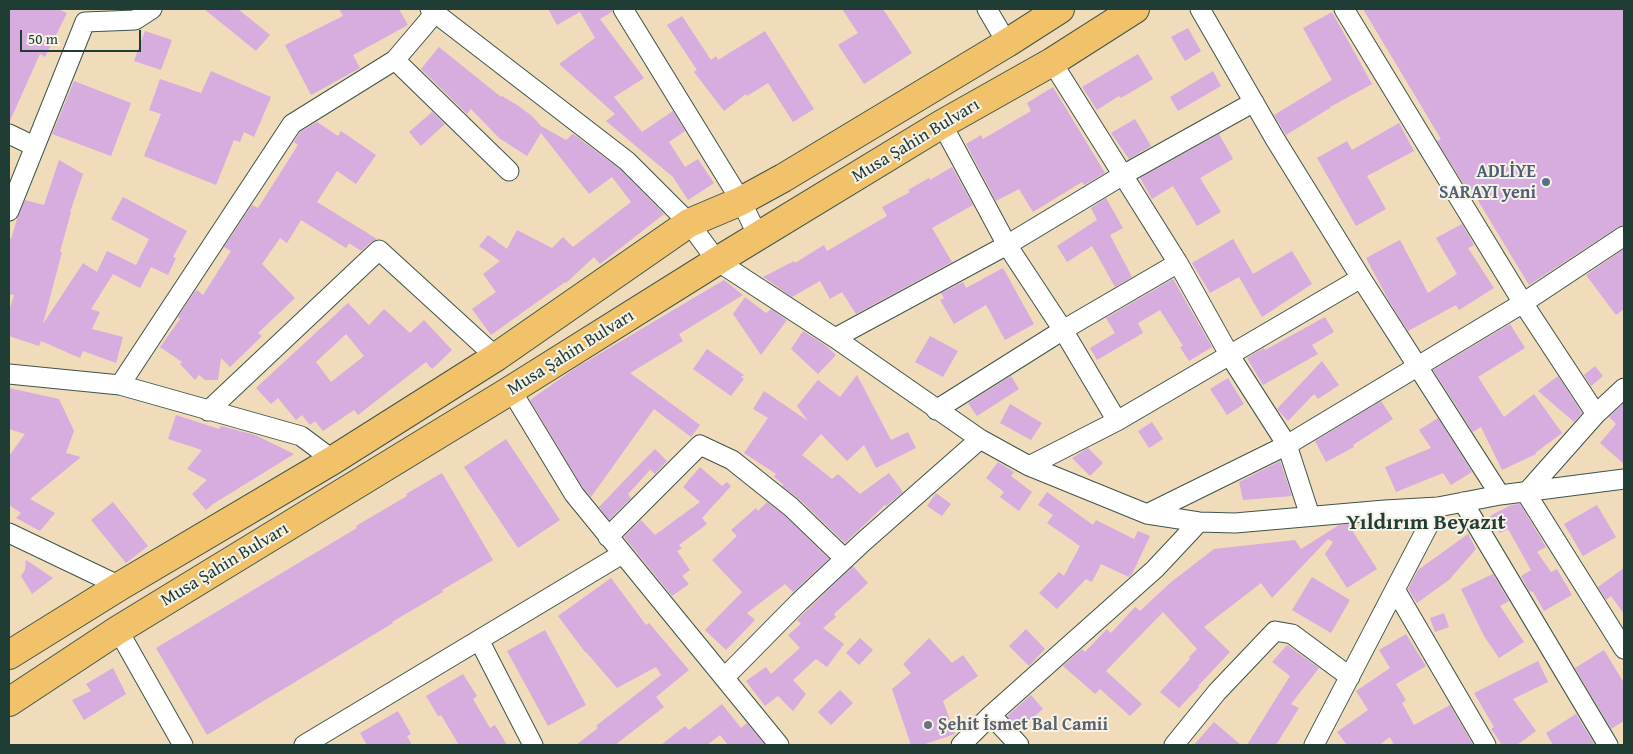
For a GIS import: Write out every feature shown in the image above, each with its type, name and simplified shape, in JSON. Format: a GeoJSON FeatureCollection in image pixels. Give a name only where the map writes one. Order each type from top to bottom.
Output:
{"type":"FeatureCollection","features":[{"type":"Feature","properties":{"kind":"main road"},"geometry":{"type":"LineString","coordinates":[[1007,43],[1050,9]]}},
{"type":"Feature","properties":{"kind":"main road","name":"Musa Şahin Bulvarı"},"geometry":{"type":"LineString","coordinates":[[9,655],[120,586],[333,460],[496,357],[689,223],[741,201],[783,178],[1060,9]]}},
{"type":"Feature","properties":{"kind":"main road","name":"Musa Şahin Bulvarı"},"geometry":{"type":"LineString","coordinates":[[9,702],[118,630],[511,390],[758,236],[942,124],[1052,62],[1135,9]]}},
{"type":"Feature","properties":{"kind":"street"},"geometry":{"type":"LineString","coordinates":[[9,211],[85,22],[134,20],[152,9]]}},
{"type":"Feature","properties":{"kind":"street"},"geometry":{"type":"LineString","coordinates":[[623,9],[741,201],[758,236]]}},
{"type":"Feature","properties":{"kind":"street"},"geometry":{"type":"LineString","coordinates":[[987,9],[1007,43]]}},
{"type":"Feature","properties":{"kind":"street"},"geometry":{"type":"LineString","coordinates":[[1200,9],[1275,140],[1500,495]]}},
{"type":"Feature","properties":{"kind":"street"},"geometry":{"type":"LineString","coordinates":[[1344,9],[1523,303],[1596,414]]}},
{"type":"Feature","properties":{"kind":"street"},"geometry":{"type":"LineString","coordinates":[[120,385],[292,124],[395,60],[432,11],[627,161],[689,223],[718,261],[835,338],[980,439],[1030,466],[1147,514],[1199,522],[1235,523],[1438,508],[1500,495],[1624,480]]}},
{"type":"Feature","properties":{"kind":"street"},"geometry":{"type":"LineString","coordinates":[[395,60],[509,171]]}},
{"type":"Feature","properties":{"kind":"street"},"geometry":{"type":"LineString","coordinates":[[1052,62],[1178,263],[1230,356],[1287,445],[1310,516]]}},
{"type":"Feature","properties":{"kind":"street"},"geometry":{"type":"LineString","coordinates":[[835,338],[1007,245],[1123,175],[1254,102]]}},
{"type":"Feature","properties":{"kind":"street"},"geometry":{"type":"LineString","coordinates":[[942,124],[1007,245],[1063,330],[1117,421]]}},
{"type":"Feature","properties":{"kind":"street"},"geometry":{"type":"LineString","coordinates":[[9,134],[34,146]]}},
{"type":"Feature","properties":{"kind":"street"},"geometry":{"type":"LineString","coordinates":[[1147,514],[1287,445],[1523,303],[1624,236]]}},
{"type":"Feature","properties":{"kind":"street"},"geometry":{"type":"LineString","coordinates":[[208,411],[379,250],[496,357]]}},
{"type":"Feature","properties":{"kind":"street"},"geometry":{"type":"LineString","coordinates":[[936,410],[1063,330],[1178,263]]}},
{"type":"Feature","properties":{"kind":"street"},"geometry":{"type":"LineString","coordinates":[[1030,466],[1117,421],[1361,278]]}},
{"type":"Feature","properties":{"kind":"street"},"geometry":{"type":"LineString","coordinates":[[9,374],[120,385],[301,436],[333,460]]}},
{"type":"Feature","properties":{"kind":"street"},"geometry":{"type":"LineString","coordinates":[[1531,492],[1596,414],[1624,388]]}},
{"type":"Feature","properties":{"kind":"street"},"geometry":{"type":"LineString","coordinates":[[511,390],[574,494],[780,745]]}},
{"type":"Feature","properties":{"kind":"street"},"geometry":{"type":"LineString","coordinates":[[1531,492],[1624,398]]}},
{"type":"Feature","properties":{"kind":"street"},"geometry":{"type":"LineString","coordinates":[[725,677],[845,559],[980,439]]}},
{"type":"Feature","properties":{"kind":"street"},"geometry":{"type":"LineString","coordinates":[[608,537],[700,445],[732,460],[791,506],[845,559]]}},
{"type":"Feature","properties":{"kind":"street"},"geometry":{"type":"LineString","coordinates":[[1531,492],[1624,648]]}},
{"type":"Feature","properties":{"kind":"street"},"geometry":{"type":"LineString","coordinates":[[1463,502],[1608,745]]}},
{"type":"Feature","properties":{"kind":"street"},"geometry":{"type":"LineString","coordinates":[[1319,743],[1350,677],[1438,508]]}},
{"type":"Feature","properties":{"kind":"street"},"geometry":{"type":"LineString","coordinates":[[961,745],[991,715],[1155,569],[1199,522]]}},
{"type":"Feature","properties":{"kind":"street"},"geometry":{"type":"LineString","coordinates":[[9,533],[120,586]]}},
{"type":"Feature","properties":{"kind":"street"},"geometry":{"type":"LineString","coordinates":[[304,745],[622,554]]}},
{"type":"Feature","properties":{"kind":"street"},"geometry":{"type":"LineString","coordinates":[[1396,591],[1486,745]]}},
{"type":"Feature","properties":{"kind":"street"},"geometry":{"type":"LineString","coordinates":[[118,630],[183,745]]}},
{"type":"Feature","properties":{"kind":"street"},"geometry":{"type":"LineString","coordinates":[[1174,745],[1217,692],[1275,631],[1292,634],[1350,677]]}},
{"type":"Feature","properties":{"kind":"street"},"geometry":{"type":"LineString","coordinates":[[479,640],[533,745]]}},
{"type":"Feature","properties":{"kind":"street"},"geometry":{"type":"LineString","coordinates":[[991,715],[1018,745]]}},
{"type":"Feature","properties":{"kind":"building"},"geometry":{"type":"Polygon","coordinates":[[[9,9],[58,9],[67,13],[45,57],[40,54],[9,123],[9,9]]]}},
{"type":"Feature","properties":{"kind":"building"},"geometry":{"type":"Polygon","coordinates":[[[204,9],[238,9],[270,35],[256,51],[204,9]]]}},
{"type":"Feature","properties":{"kind":"building"},"geometry":{"type":"Polygon","coordinates":[[[339,9],[399,9],[408,25],[353,55],[360,68],[311,95],[285,45],[343,16],[339,9]]]}},
{"type":"Feature","properties":{"kind":"building"},"geometry":{"type":"Polygon","coordinates":[[[548,9],[612,9],[612,12],[600,19],[644,78],[614,97],[642,132],[673,111],[685,131],[669,142],[685,167],[698,159],[714,183],[688,200],[673,177],[606,121],[615,114],[559,64],[595,38],[580,12],[557,25],[548,9]]]}},
{"type":"Feature","properties":{"kind":"building"},"geometry":{"type":"Polygon","coordinates":[[[842,9],[883,9],[912,53],[864,84],[838,45],[858,33],[842,9]]]}},
{"type":"Feature","properties":{"kind":"building","name":"ADLİYE SARAYI yeni"},"geometry":{"type":"Polygon","coordinates":[[[1363,9],[1624,9],[1624,225],[1618,227],[1529,285],[1471,189],[1468,191],[1437,141],[1441,139],[1363,9]]]}},
{"type":"Feature","properties":{"kind":"building"},"geometry":{"type":"Polygon","coordinates":[[[1332,12],[1372,84],[1330,107],[1286,135],[1274,115],[1332,80],[1303,28],[1332,12]]]}},
{"type":"Feature","properties":{"kind":"building"},"geometry":{"type":"Polygon","coordinates":[[[682,16],[711,60],[716,56],[718,60],[765,31],[814,109],[793,122],[768,83],[747,96],[746,94],[724,111],[694,72],[697,70],[667,25],[682,16]]]}},
{"type":"Feature","properties":{"kind":"building"},"geometry":{"type":"Polygon","coordinates":[[[1188,28],[1201,51],[1185,61],[1171,37],[1188,28]]]}},
{"type":"Feature","properties":{"kind":"building"},"geometry":{"type":"Polygon","coordinates":[[[145,31],[172,40],[161,70],[134,61],[145,31]]]}},
{"type":"Feature","properties":{"kind":"building"},"geometry":{"type":"Polygon","coordinates":[[[439,47],[501,97],[517,105],[532,116],[541,126],[566,140],[573,134],[620,169],[664,214],[600,264],[594,257],[566,283],[491,335],[472,309],[496,292],[483,274],[500,261],[479,246],[488,235],[507,249],[517,230],[552,248],[563,237],[573,247],[631,202],[612,177],[589,194],[541,133],[527,156],[499,138],[471,109],[467,114],[421,69],[439,47]]]}},
{"type":"Feature","properties":{"kind":"building"},"geometry":{"type":"Polygon","coordinates":[[[1138,54],[1153,79],[1121,98],[1119,96],[1097,110],[1082,87],[1138,54]]]}},
{"type":"Feature","properties":{"kind":"building"},"geometry":{"type":"Polygon","coordinates":[[[211,71],[271,97],[254,137],[244,132],[240,142],[234,140],[216,185],[144,156],[161,114],[149,110],[160,79],[201,93],[211,71]]]}},
{"type":"Feature","properties":{"kind":"building"},"geometry":{"type":"Polygon","coordinates":[[[1213,71],[1221,86],[1178,111],[1170,97],[1213,71]]]}},
{"type":"Feature","properties":{"kind":"building"},"geometry":{"type":"Polygon","coordinates":[[[74,81],[131,103],[111,156],[52,134],[74,81]]]}},
{"type":"Feature","properties":{"kind":"building"},"geometry":{"type":"Polygon","coordinates":[[[1053,87],[1105,173],[1084,185],[1082,182],[1033,212],[1019,189],[996,201],[966,144],[981,135],[983,139],[1031,111],[1027,103],[1053,87]]]}},
{"type":"Feature","properties":{"kind":"building"},"geometry":{"type":"Polygon","coordinates":[[[432,112],[445,124],[421,146],[409,132],[432,112]]]}},
{"type":"Feature","properties":{"kind":"building"},"geometry":{"type":"Polygon","coordinates":[[[1135,119],[1151,146],[1129,159],[1111,133],[1135,119]]]}},
{"type":"Feature","properties":{"kind":"building"},"geometry":{"type":"Polygon","coordinates":[[[317,122],[338,136],[341,131],[376,155],[356,184],[337,171],[317,202],[377,239],[361,251],[349,243],[346,248],[301,220],[287,243],[280,238],[262,264],[295,298],[258,333],[262,336],[230,367],[221,358],[218,380],[205,380],[199,375],[195,380],[180,364],[182,362],[160,347],[180,319],[178,317],[194,293],[197,290],[203,295],[231,251],[224,247],[252,205],[258,208],[298,145],[294,142],[300,132],[317,122]]]}},
{"type":"Feature","properties":{"kind":"building"},"geometry":{"type":"Polygon","coordinates":[[[1399,123],[1414,151],[1367,176],[1386,209],[1356,226],[1317,158],[1347,141],[1352,150],[1399,123]]]}},
{"type":"Feature","properties":{"kind":"building"},"geometry":{"type":"Polygon","coordinates":[[[1219,134],[1233,159],[1200,178],[1221,212],[1197,226],[1173,186],[1152,199],[1140,178],[1219,134]]]}},
{"type":"Feature","properties":{"kind":"building"},"geometry":{"type":"Polygon","coordinates":[[[59,160],[83,174],[70,212],[60,252],[62,252],[43,324],[83,263],[97,272],[107,251],[136,265],[149,239],[111,219],[123,197],[187,231],[173,257],[176,258],[168,275],[151,267],[140,288],[113,274],[91,309],[100,312],[92,329],[123,337],[116,363],[83,351],[80,358],[41,341],[39,346],[9,336],[9,311],[14,295],[9,294],[9,238],[11,239],[25,200],[44,205],[59,160]]]}},
{"type":"Feature","properties":{"kind":"building"},"geometry":{"type":"Polygon","coordinates":[[[952,167],[973,205],[932,228],[952,262],[856,314],[842,292],[830,299],[820,281],[792,297],[763,277],[794,261],[795,263],[824,245],[827,251],[887,216],[882,207],[910,192],[908,190],[929,178],[930,180],[952,167]]]}},
{"type":"Feature","properties":{"kind":"building"},"geometry":{"type":"Polygon","coordinates":[[[1106,198],[1123,228],[1110,235],[1132,277],[1115,287],[1092,246],[1067,262],[1057,246],[1097,220],[1091,208],[1106,198]]]}},
{"type":"Feature","properties":{"kind":"building"},"geometry":{"type":"Polygon","coordinates":[[[1462,224],[1474,245],[1468,248],[1494,288],[1459,310],[1456,305],[1408,331],[1389,301],[1366,258],[1400,240],[1428,293],[1457,274],[1436,238],[1462,224]]]}},
{"type":"Feature","properties":{"kind":"building"},"geometry":{"type":"Polygon","coordinates":[[[1233,239],[1253,274],[1292,251],[1312,284],[1262,317],[1239,277],[1210,293],[1192,263],[1233,239]]]}},
{"type":"Feature","properties":{"kind":"building"},"geometry":{"type":"Polygon","coordinates":[[[1624,249],[1624,309],[1616,315],[1586,275],[1624,249]]]}},
{"type":"Feature","properties":{"kind":"building"},"geometry":{"type":"Polygon","coordinates":[[[1003,268],[1034,324],[1005,340],[986,305],[954,324],[940,300],[944,298],[941,293],[963,282],[966,288],[1003,268]]]}},
{"type":"Feature","properties":{"kind":"building"},"geometry":{"type":"Polygon","coordinates":[[[1173,279],[1212,347],[1189,361],[1180,347],[1183,346],[1160,310],[1138,323],[1143,333],[1097,360],[1090,348],[1115,333],[1106,318],[1173,279]]]}},
{"type":"Feature","properties":{"kind":"building"},"geometry":{"type":"Polygon","coordinates":[[[724,280],[743,295],[679,334],[683,341],[630,373],[700,425],[691,437],[654,409],[591,497],[583,488],[530,400],[574,369],[724,280]]]}},
{"type":"Feature","properties":{"kind":"building"},"geometry":{"type":"Polygon","coordinates":[[[745,297],[766,313],[771,309],[787,320],[761,355],[733,314],[745,297]]]}},
{"type":"Feature","properties":{"kind":"building"},"geometry":{"type":"Polygon","coordinates":[[[348,303],[369,325],[384,309],[410,333],[424,320],[452,350],[432,369],[426,362],[358,415],[354,410],[323,431],[315,421],[310,425],[302,415],[296,420],[278,398],[271,404],[256,388],[348,303]],[[346,334],[316,362],[331,382],[364,356],[346,334]]]}},
{"type":"Feature","properties":{"kind":"building"},"geometry":{"type":"Polygon","coordinates":[[[1325,317],[1334,332],[1312,345],[1318,354],[1263,385],[1247,358],[1325,317]]]}},
{"type":"Feature","properties":{"kind":"building"},"geometry":{"type":"Polygon","coordinates":[[[1510,324],[1525,348],[1478,377],[1504,417],[1534,394],[1562,433],[1536,454],[1502,470],[1481,427],[1473,432],[1433,370],[1510,324]]]}},
{"type":"Feature","properties":{"kind":"building"},"geometry":{"type":"Polygon","coordinates":[[[803,331],[825,345],[836,355],[818,374],[791,349],[803,331]]]}},
{"type":"Feature","properties":{"kind":"building"},"geometry":{"type":"Polygon","coordinates":[[[930,336],[958,351],[943,377],[915,362],[930,336]]]}},
{"type":"Feature","properties":{"kind":"building"},"geometry":{"type":"Polygon","coordinates":[[[707,349],[744,375],[741,377],[744,379],[731,396],[693,369],[707,349]]]}},
{"type":"Feature","properties":{"kind":"building"},"geometry":{"type":"Polygon","coordinates":[[[1322,361],[1339,385],[1318,399],[1314,394],[1288,421],[1277,409],[1322,361]]]}},
{"type":"Feature","properties":{"kind":"building"},"geometry":{"type":"Polygon","coordinates":[[[1595,366],[1603,376],[1591,386],[1584,375],[1595,366]]]}},
{"type":"Feature","properties":{"kind":"building"},"geometry":{"type":"Polygon","coordinates":[[[857,375],[891,440],[908,432],[916,448],[876,468],[864,445],[847,461],[821,434],[802,455],[832,479],[838,474],[860,494],[889,473],[903,492],[885,505],[845,543],[799,499],[782,486],[784,485],[774,477],[776,474],[744,453],[768,418],[753,409],[764,391],[808,421],[797,406],[818,380],[840,397],[857,375]]]}},
{"type":"Feature","properties":{"kind":"building"},"geometry":{"type":"Polygon","coordinates":[[[1011,376],[1019,389],[977,416],[968,403],[1011,376]]]}},
{"type":"Feature","properties":{"kind":"building"},"geometry":{"type":"Polygon","coordinates":[[[1558,376],[1582,413],[1574,422],[1538,391],[1558,376]]]}},
{"type":"Feature","properties":{"kind":"building"},"geometry":{"type":"Polygon","coordinates":[[[1228,378],[1244,404],[1227,415],[1210,389],[1228,378]]]}},
{"type":"Feature","properties":{"kind":"building"},"geometry":{"type":"Polygon","coordinates":[[[9,388],[59,399],[74,431],[66,453],[81,457],[30,499],[55,513],[40,531],[16,518],[21,513],[9,505],[9,456],[25,434],[9,429],[9,388]]]}},
{"type":"Feature","properties":{"kind":"building"},"geometry":{"type":"Polygon","coordinates":[[[1381,401],[1393,419],[1353,445],[1354,447],[1326,462],[1315,441],[1381,401]]]}},
{"type":"Feature","properties":{"kind":"building"},"geometry":{"type":"Polygon","coordinates":[[[1624,403],[1624,464],[1600,443],[1616,424],[1609,417],[1624,403]]]}},
{"type":"Feature","properties":{"kind":"building"},"geometry":{"type":"Polygon","coordinates":[[[1010,404],[1042,423],[1031,440],[1000,423],[1010,404]]]}},
{"type":"Feature","properties":{"kind":"building"},"geometry":{"type":"Polygon","coordinates":[[[176,415],[219,429],[221,426],[255,435],[294,454],[206,510],[192,494],[207,480],[187,469],[202,450],[168,439],[176,415]]]}},
{"type":"Feature","properties":{"kind":"building"},"geometry":{"type":"Polygon","coordinates":[[[1438,418],[1472,472],[1451,485],[1443,473],[1396,492],[1385,467],[1431,448],[1419,430],[1438,418]]]}},
{"type":"Feature","properties":{"kind":"building"},"geometry":{"type":"Polygon","coordinates":[[[1152,422],[1163,439],[1149,448],[1138,431],[1152,422]]]}},
{"type":"Feature","properties":{"kind":"building"},"geometry":{"type":"Polygon","coordinates":[[[506,439],[560,520],[518,548],[464,467],[506,439]]]}},
{"type":"Feature","properties":{"kind":"building"},"geometry":{"type":"Polygon","coordinates":[[[1088,448],[1103,463],[1090,476],[1072,458],[1088,448]]]}},
{"type":"Feature","properties":{"kind":"building"},"geometry":{"type":"Polygon","coordinates":[[[655,449],[667,461],[655,474],[642,462],[655,449]]]}},
{"type":"Feature","properties":{"kind":"building"},"geometry":{"type":"Polygon","coordinates":[[[1280,461],[1292,496],[1243,500],[1239,482],[1280,461]]]}},
{"type":"Feature","properties":{"kind":"building"},"geometry":{"type":"Polygon","coordinates":[[[642,462],[650,470],[628,494],[631,498],[609,520],[599,507],[642,462]]]}},
{"type":"Feature","properties":{"kind":"building"},"geometry":{"type":"Polygon","coordinates":[[[998,462],[1014,472],[1011,476],[1032,492],[1019,511],[1000,497],[1004,492],[986,478],[998,462]]]}},
{"type":"Feature","properties":{"kind":"building"},"geometry":{"type":"Polygon","coordinates":[[[700,467],[722,486],[727,482],[731,486],[702,518],[707,524],[679,545],[682,548],[677,551],[690,570],[682,576],[689,584],[672,596],[624,537],[641,520],[655,535],[700,502],[683,487],[700,467]]]}},
{"type":"Feature","properties":{"kind":"building"},"geometry":{"type":"Polygon","coordinates":[[[442,473],[493,560],[442,590],[443,592],[393,623],[207,735],[156,648],[357,528],[356,526],[442,473]]]}},
{"type":"Feature","properties":{"kind":"building"},"geometry":{"type":"Polygon","coordinates":[[[1047,492],[1093,525],[1096,520],[1134,539],[1138,531],[1150,536],[1129,577],[1101,564],[1092,582],[1086,579],[1057,609],[1039,593],[1059,572],[1064,576],[1080,546],[1047,523],[1053,515],[1038,505],[1047,492]]]}},
{"type":"Feature","properties":{"kind":"building"},"geometry":{"type":"Polygon","coordinates":[[[936,493],[951,504],[942,516],[927,506],[936,493]]]}},
{"type":"Feature","properties":{"kind":"building"},"geometry":{"type":"Polygon","coordinates":[[[113,502],[148,546],[126,563],[91,520],[113,502]]]}},
{"type":"Feature","properties":{"kind":"building"},"geometry":{"type":"Polygon","coordinates":[[[767,502],[784,515],[829,559],[793,592],[785,584],[747,613],[755,620],[726,650],[705,630],[742,592],[712,560],[737,536],[731,530],[756,508],[758,511],[767,502]]]}},
{"type":"Feature","properties":{"kind":"building"},"geometry":{"type":"Polygon","coordinates":[[[1520,504],[1546,547],[1537,552],[1551,572],[1557,569],[1572,595],[1544,611],[1533,592],[1529,591],[1521,576],[1531,570],[1508,529],[1500,533],[1490,516],[1511,505],[1520,504]]]}},
{"type":"Feature","properties":{"kind":"building"},"geometry":{"type":"Polygon","coordinates":[[[1597,505],[1616,537],[1583,556],[1564,524],[1597,505]]]}},
{"type":"Feature","properties":{"kind":"building"},"geometry":{"type":"Polygon","coordinates":[[[1348,524],[1377,569],[1347,588],[1325,554],[1333,542],[1328,539],[1272,598],[1261,583],[1204,627],[1230,652],[1179,708],[1160,692],[1197,649],[1163,612],[1106,671],[1142,704],[1130,716],[1100,689],[1095,694],[1063,666],[1082,649],[1085,652],[1107,629],[1111,633],[1135,607],[1140,611],[1170,583],[1214,549],[1295,540],[1301,549],[1339,525],[1348,524]]]}},
{"type":"Feature","properties":{"kind":"building"},"geometry":{"type":"Polygon","coordinates":[[[1468,534],[1476,549],[1449,580],[1417,603],[1408,589],[1418,570],[1468,534]]]}},
{"type":"Feature","properties":{"kind":"building"},"geometry":{"type":"Polygon","coordinates":[[[26,560],[53,578],[32,594],[21,576],[25,570],[26,560]]]}},
{"type":"Feature","properties":{"kind":"building"},"geometry":{"type":"Polygon","coordinates":[[[853,566],[868,583],[834,614],[836,617],[823,628],[844,644],[827,667],[816,659],[793,680],[806,694],[793,711],[778,696],[765,706],[746,681],[766,667],[771,674],[800,648],[788,635],[801,624],[797,620],[853,566]]]}},
{"type":"Feature","properties":{"kind":"building"},"geometry":{"type":"Polygon","coordinates":[[[1624,568],[1624,614],[1611,596],[1606,600],[1598,587],[1624,568]]]}},
{"type":"Feature","properties":{"kind":"building"},"geometry":{"type":"Polygon","coordinates":[[[1493,574],[1509,601],[1500,606],[1524,642],[1499,658],[1484,636],[1461,589],[1493,574]]]}},
{"type":"Feature","properties":{"kind":"building"},"geometry":{"type":"Polygon","coordinates":[[[1312,577],[1350,600],[1331,633],[1292,610],[1312,577]]]}},
{"type":"Feature","properties":{"kind":"building"},"geometry":{"type":"Polygon","coordinates":[[[611,578],[646,625],[649,623],[689,670],[656,697],[664,707],[615,745],[576,745],[598,728],[596,726],[661,675],[656,667],[617,688],[585,652],[558,616],[611,578]]]}},
{"type":"Feature","properties":{"kind":"building"},"geometry":{"type":"Polygon","coordinates":[[[1444,613],[1449,627],[1435,632],[1430,618],[1444,613]]]}},
{"type":"Feature","properties":{"kind":"building"},"geometry":{"type":"Polygon","coordinates":[[[1026,629],[1045,649],[1029,666],[1009,646],[1026,629]]]}},
{"type":"Feature","properties":{"kind":"building"},"geometry":{"type":"Polygon","coordinates":[[[545,630],[586,705],[548,726],[507,651],[545,630]]]}},
{"type":"Feature","properties":{"kind":"building"},"geometry":{"type":"Polygon","coordinates":[[[1406,634],[1426,666],[1396,684],[1406,700],[1402,703],[1414,725],[1450,705],[1473,745],[1394,745],[1390,737],[1379,745],[1347,745],[1337,732],[1368,710],[1356,691],[1390,668],[1379,650],[1406,634]]]}},
{"type":"Feature","properties":{"kind":"building"},"geometry":{"type":"Polygon","coordinates":[[[860,638],[873,650],[859,665],[846,653],[860,638]]]}},
{"type":"Feature","properties":{"kind":"building"},"geometry":{"type":"Polygon","coordinates":[[[929,638],[952,663],[963,655],[978,676],[943,701],[955,734],[922,745],[911,745],[892,689],[911,673],[903,664],[929,638]]]}},
{"type":"Feature","properties":{"kind":"building"},"geometry":{"type":"Polygon","coordinates":[[[1287,645],[1319,668],[1291,704],[1299,708],[1276,745],[1247,745],[1290,676],[1272,662],[1287,645]]]}},
{"type":"Feature","properties":{"kind":"building"},"geometry":{"type":"Polygon","coordinates":[[[1604,650],[1624,683],[1624,721],[1611,729],[1575,668],[1604,650]]]}},
{"type":"Feature","properties":{"kind":"building"},"geometry":{"type":"Polygon","coordinates":[[[1538,661],[1548,682],[1513,699],[1536,731],[1517,745],[1502,745],[1491,729],[1494,727],[1474,693],[1538,661]]]}},
{"type":"Feature","properties":{"kind":"building"},"geometry":{"type":"Polygon","coordinates":[[[113,668],[126,694],[84,720],[72,700],[91,691],[86,684],[113,668]]]}},
{"type":"Feature","properties":{"kind":"building"},"geometry":{"type":"Polygon","coordinates":[[[463,674],[477,696],[473,699],[490,728],[495,725],[507,745],[459,745],[441,715],[438,716],[426,696],[463,674]]]}},
{"type":"Feature","properties":{"kind":"building"},"geometry":{"type":"Polygon","coordinates":[[[840,690],[853,703],[831,725],[818,712],[840,690]]]}},
{"type":"Feature","properties":{"kind":"building"},"geometry":{"type":"Polygon","coordinates":[[[1031,695],[1043,709],[1019,729],[1007,716],[1031,695]]]}},
{"type":"Feature","properties":{"kind":"building"},"geometry":{"type":"Polygon","coordinates":[[[722,704],[741,728],[747,723],[765,745],[728,745],[720,735],[707,745],[661,745],[685,726],[689,730],[722,704]]]}},
{"type":"Feature","properties":{"kind":"building"},"geometry":{"type":"Polygon","coordinates":[[[398,711],[411,734],[407,736],[412,745],[367,745],[360,733],[398,711]]]}},
{"type":"Feature","properties":{"kind":"building"},"geometry":{"type":"Polygon","coordinates":[[[1576,714],[1595,745],[1553,745],[1546,733],[1576,714]]]}},
{"type":"Feature","properties":{"kind":"building"},"geometry":{"type":"Polygon","coordinates":[[[1214,722],[1241,745],[1194,745],[1214,722]]]}},
{"type":"Feature","properties":{"kind":"place","name":"ADLİYE SARAYI yeni"},"geometry":{"type":"Point","coordinates":[1546,182]}},
{"type":"Feature","properties":{"kind":"place","name":"Şehit İsmet Bal Camii"},"geometry":{"type":"Point","coordinates":[928,725]}},
{"type":"Feature","properties":{"kind":"district","name":"Yıldırım Beyazıt"},"geometry":{"type":"Point","coordinates":[1426,523]}}]}
